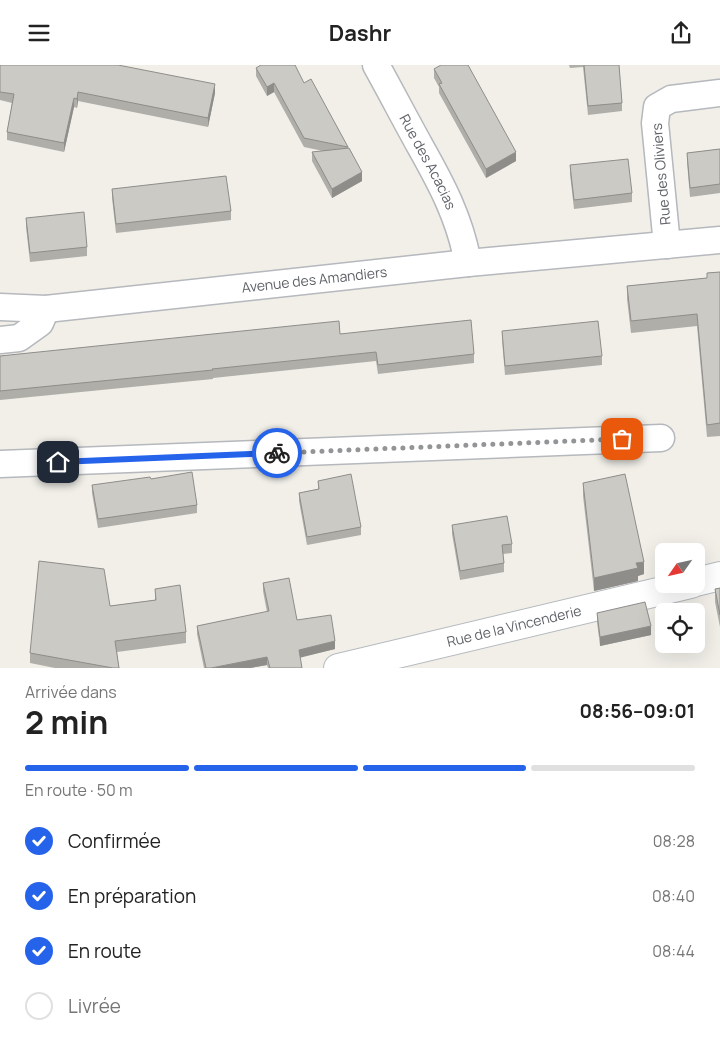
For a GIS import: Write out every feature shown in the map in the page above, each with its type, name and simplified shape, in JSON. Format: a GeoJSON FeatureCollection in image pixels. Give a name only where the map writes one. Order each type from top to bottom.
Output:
{"type":"FeatureCollection","features":[{"type":"Feature","properties":{"kind":"main road"},"geometry":{"type":"LineString","coordinates":[[705,581],[720,577]]}},
{"type":"Feature","properties":{"kind":"main road","name":"Rue de la Vincenderie"},"geometry":{"type":"LineString","coordinates":[[338,668],[655,593]]}},
{"type":"Feature","properties":{"kind":"street","name":"Rue des Acacias"},"geometry":{"type":"LineString","coordinates":[[376,65],[453,210],[464,239],[468,263]]}},
{"type":"Feature","properties":{"kind":"street","name":"Rue des Oliviers"},"geometry":{"type":"LineString","coordinates":[[667,245],[655,123],[658,107],[671,99],[720,93]]}},
{"type":"Feature","properties":{"kind":"street","name":"Avenue des Amandiers"},"geometry":{"type":"LineString","coordinates":[[0,307],[46,309],[468,263],[720,240]]}},
{"type":"Feature","properties":{"kind":"street"},"geometry":{"type":"LineString","coordinates":[[0,340],[20,338],[40,323],[46,309]]}},
{"type":"Feature","properties":{"kind":"street"},"geometry":{"type":"LineString","coordinates":[[0,464],[661,438]]}},
{"type":"Feature","properties":{"kind":"building"},"geometry":{"type":"Polygon","coordinates":[[[0,65],[118,65],[215,84],[208,118],[78,92],[77,99],[74,98],[64,143],[7,132],[14,94],[0,92],[0,65]]]}},
{"type":"Feature","properties":{"kind":"building"},"geometry":{"type":"Polygon","coordinates":[[[261,65],[295,65],[304,83],[311,79],[348,147],[304,138],[274,83],[267,87],[256,68],[261,65]]]}},
{"type":"Feature","properties":{"kind":"building"},"geometry":{"type":"Polygon","coordinates":[[[441,65],[468,65],[516,152],[486,169],[439,84],[442,83],[434,69],[441,65]]]}},
{"type":"Feature","properties":{"kind":"building"},"geometry":{"type":"Polygon","coordinates":[[[584,65],[619,65],[622,103],[588,106],[584,65]]]}},
{"type":"Feature","properties":{"kind":"building"},"geometry":{"type":"Polygon","coordinates":[[[349,148],[362,172],[332,189],[312,152],[349,148]]]}},
{"type":"Feature","properties":{"kind":"building"},"geometry":{"type":"Polygon","coordinates":[[[720,149],[720,184],[690,188],[687,153],[720,149]]]}},
{"type":"Feature","properties":{"kind":"building"},"geometry":{"type":"Polygon","coordinates":[[[628,159],[632,193],[574,200],[570,165],[628,159]]]}},
{"type":"Feature","properties":{"kind":"building"},"geometry":{"type":"Polygon","coordinates":[[[226,176],[231,211],[116,224],[112,189],[226,176]]]}},
{"type":"Feature","properties":{"kind":"building"},"geometry":{"type":"Polygon","coordinates":[[[84,212],[87,247],[30,253],[26,218],[84,212]]]}},
{"type":"Feature","properties":{"kind":"building"},"geometry":{"type":"Polygon","coordinates":[[[720,272],[720,423],[707,425],[697,314],[631,321],[627,286],[707,278],[707,273],[720,272]]]}},
{"type":"Feature","properties":{"kind":"building"},"geometry":{"type":"Polygon","coordinates":[[[471,320],[474,354],[378,365],[376,352],[0,391],[0,356],[339,321],[340,334],[471,320]]]}},
{"type":"Feature","properties":{"kind":"building"},"geometry":{"type":"Polygon","coordinates":[[[598,321],[602,356],[505,366],[502,331],[598,321]]]}},
{"type":"Feature","properties":{"kind":"building"},"geometry":{"type":"Polygon","coordinates":[[[192,472],[197,505],[98,519],[92,485],[150,477],[151,479],[192,472]]]}},
{"type":"Feature","properties":{"kind":"building"},"geometry":{"type":"Polygon","coordinates":[[[351,474],[361,527],[307,537],[299,493],[319,489],[318,481],[351,474]]]}},
{"type":"Feature","properties":{"kind":"building"},"geometry":{"type":"Polygon","coordinates":[[[625,474],[644,562],[636,563],[638,568],[594,578],[583,483],[625,474]]]}},
{"type":"Feature","properties":{"kind":"building"},"geometry":{"type":"Polygon","coordinates":[[[507,516],[512,544],[502,545],[504,563],[460,571],[452,525],[507,516]]]}},
{"type":"Feature","properties":{"kind":"building"},"geometry":{"type":"Polygon","coordinates":[[[39,561],[104,569],[110,606],[156,600],[155,589],[180,585],[186,632],[115,641],[119,668],[30,653],[39,561]]]}},
{"type":"Feature","properties":{"kind":"building"},"geometry":{"type":"Polygon","coordinates":[[[289,578],[297,620],[331,615],[335,641],[299,650],[302,668],[270,668],[267,657],[206,668],[197,626],[269,611],[263,583],[289,578]]]}},
{"type":"Feature","properties":{"kind":"building"},"geometry":{"type":"Polygon","coordinates":[[[720,588],[720,615],[715,589],[720,588]]]}},
{"type":"Feature","properties":{"kind":"building"},"geometry":{"type":"Polygon","coordinates":[[[645,602],[651,626],[600,637],[597,613],[645,602]]]}},
{"type":"Feature","properties":{"kind":"way so far"},"geometry":{"type":"LineString","coordinates":[[277,453],[622,439]]}},
{"type":"Feature","properties":{"kind":"route"},"geometry":{"type":"LineString","coordinates":[[58,462],[277,453]]}}]}
